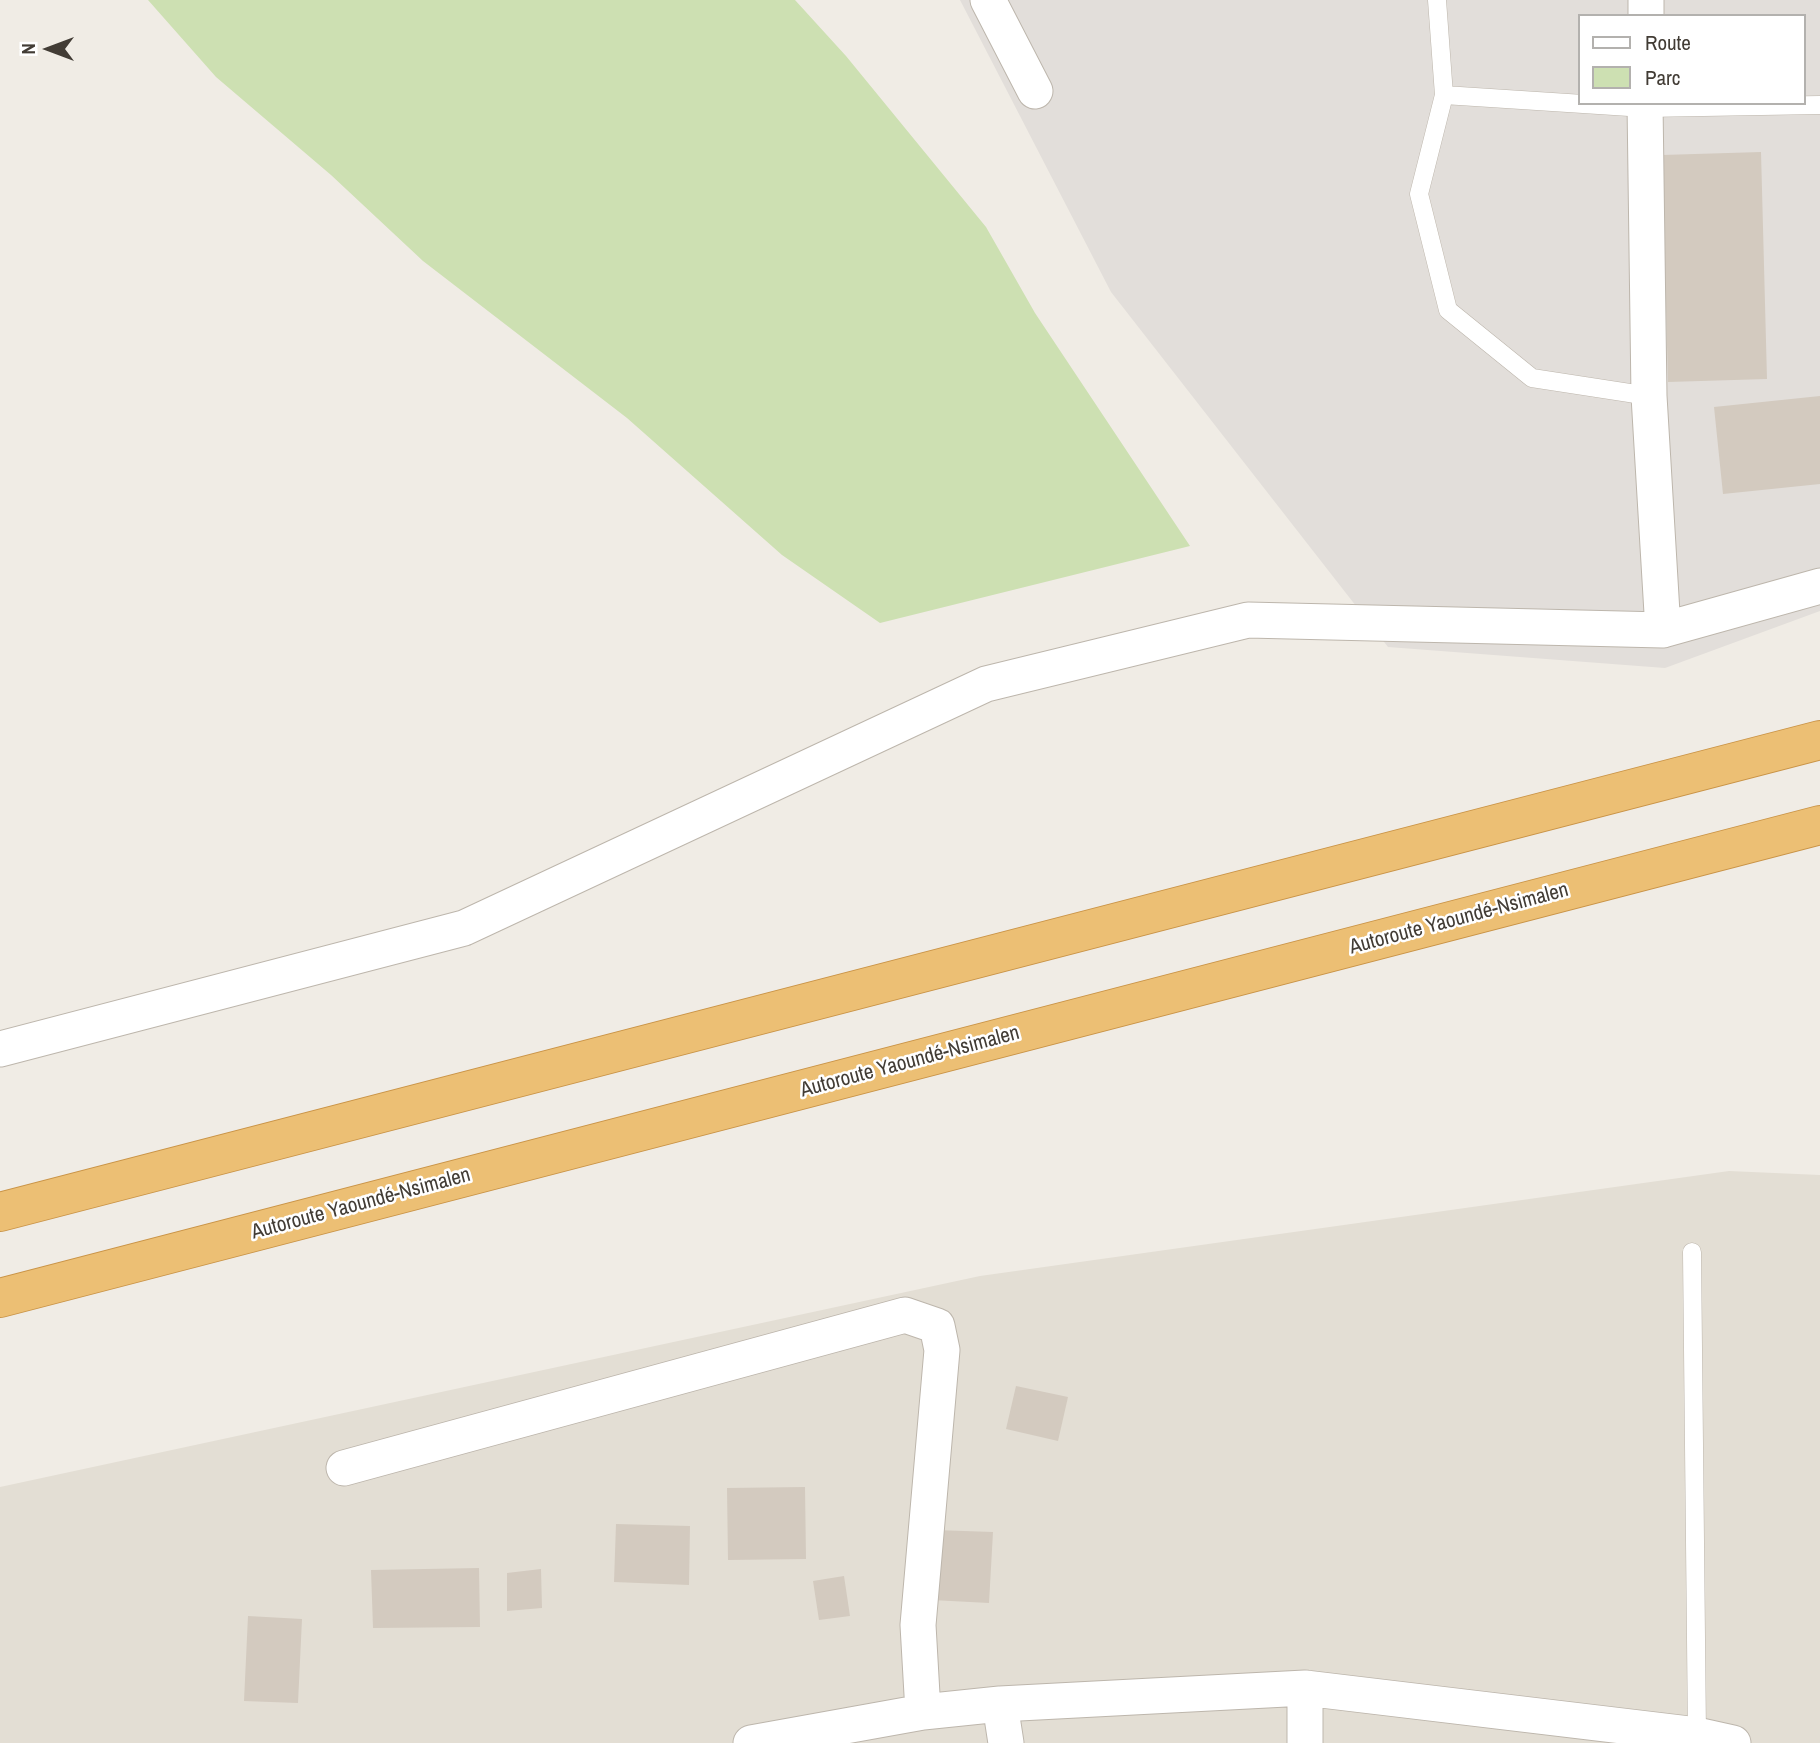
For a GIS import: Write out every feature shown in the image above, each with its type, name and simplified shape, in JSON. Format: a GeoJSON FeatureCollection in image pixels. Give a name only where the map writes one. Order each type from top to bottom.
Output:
{"type":"FeatureCollection","features":[{"type":"Feature","properties":{"kind":"highway"},"geometry":{"type":"LineString","coordinates":[[0,1212],[1820,740]]}},
{"type":"Feature","properties":{"kind":"highway","name":"Autoroute Yaoundé-Nsimalen"},"geometry":{"type":"LineString","coordinates":[[0,1298],[1820,825]]}},
{"type":"Feature","properties":{"kind":"street"},"geometry":{"type":"LineString","coordinates":[[988,0],[1035,91]]}},
{"type":"Feature","properties":{"kind":"street"},"geometry":{"type":"LineString","coordinates":[[1645,106],[1649,396],[1663,629]]}},
{"type":"Feature","properties":{"kind":"street"},"geometry":{"type":"LineString","coordinates":[[0,1049],[464,928],[986,684],[1248,620],[1663,629],[1820,586]]}},
{"type":"Feature","properties":{"kind":"street"},"geometry":{"type":"LineString","coordinates":[[344,1468],[905,1315],[936,1326],[942,1350],[918,1625],[923,1712]]}},
{"type":"Feature","properties":{"kind":"street"},"geometry":{"type":"LineString","coordinates":[[1305,1688],[1305,1743]]}},
{"type":"Feature","properties":{"kind":"street"},"geometry":{"type":"LineString","coordinates":[[751,1743],[923,1712],[1000,1704],[1305,1688],[1733,1743]]}},
{"type":"Feature","properties":{"kind":"street"},"geometry":{"type":"LineString","coordinates":[[1000,1704],[1006,1743]]}},
{"type":"Feature","properties":{"kind":"lane"},"geometry":{"type":"LineString","coordinates":[[1437,0],[1444,95],[1419,194],[1448,310],[1532,378],[1649,396]]}},
{"type":"Feature","properties":{"kind":"lane"},"geometry":{"type":"LineString","coordinates":[[1444,95],[1578,102]]}},
{"type":"Feature","properties":{"kind":"lane"},"geometry":{"type":"LineString","coordinates":[[1627,105],[1820,105]]}},
{"type":"Feature","properties":{"kind":"lane"},"geometry":{"type":"LineString","coordinates":[[1692,1252],[1697,1739]]}},
{"type":"Feature","properties":{"kind":"shaded area"},"geometry":{"type":"Polygon","coordinates":[[[960,0],[1820,0],[1820,611],[1665,668],[1388,647],[1111,292],[960,0]]]}},
{"type":"Feature","properties":{"kind":"shaded area"},"geometry":{"type":"Polygon","coordinates":[[[1729,1171],[1820,1175],[1820,1743],[0,1743],[0,1487],[980,1276],[1729,1171]]]}},
{"type":"Feature","properties":{"kind":"green space"},"geometry":{"type":"Polygon","coordinates":[[[148,0],[795,0],[846,56],[986,227],[1035,313],[1190,546],[880,623],[782,555],[627,418],[423,261],[331,175],[216,77],[148,0]]]}},
{"type":"Feature","properties":{"kind":"building"},"geometry":{"type":"Polygon","coordinates":[[[1761,152],[1767,379],[1668,382],[1662,155],[1761,152]]]}},
{"type":"Feature","properties":{"kind":"building"},"geometry":{"type":"Polygon","coordinates":[[[1820,396],[1820,484],[1723,494],[1714,407],[1820,396]]]}},
{"type":"Feature","properties":{"kind":"building"},"geometry":{"type":"Polygon","coordinates":[[[1016,1386],[1068,1397],[1058,1441],[1006,1429],[1016,1386]]]}},
{"type":"Feature","properties":{"kind":"building"},"geometry":{"type":"Polygon","coordinates":[[[805,1487],[806,1559],[728,1560],[727,1488],[805,1487]]]}},
{"type":"Feature","properties":{"kind":"building"},"geometry":{"type":"Polygon","coordinates":[[[616,1524],[690,1526],[689,1585],[614,1582],[616,1524]]]}},
{"type":"Feature","properties":{"kind":"building"},"geometry":{"type":"Polygon","coordinates":[[[935,1530],[993,1532],[989,1603],[932,1600],[935,1530]]]}},
{"type":"Feature","properties":{"kind":"building"},"geometry":{"type":"Polygon","coordinates":[[[479,1568],[480,1627],[373,1628],[371,1570],[479,1568]]]}},
{"type":"Feature","properties":{"kind":"building"},"geometry":{"type":"Polygon","coordinates":[[[541,1569],[542,1608],[507,1611],[507,1573],[541,1569]]]}},
{"type":"Feature","properties":{"kind":"building"},"geometry":{"type":"Polygon","coordinates":[[[844,1576],[850,1616],[819,1620],[813,1581],[844,1576]]]}},
{"type":"Feature","properties":{"kind":"building"},"geometry":{"type":"Polygon","coordinates":[[[248,1616],[302,1619],[298,1703],[244,1701],[248,1616]]]}}]}
